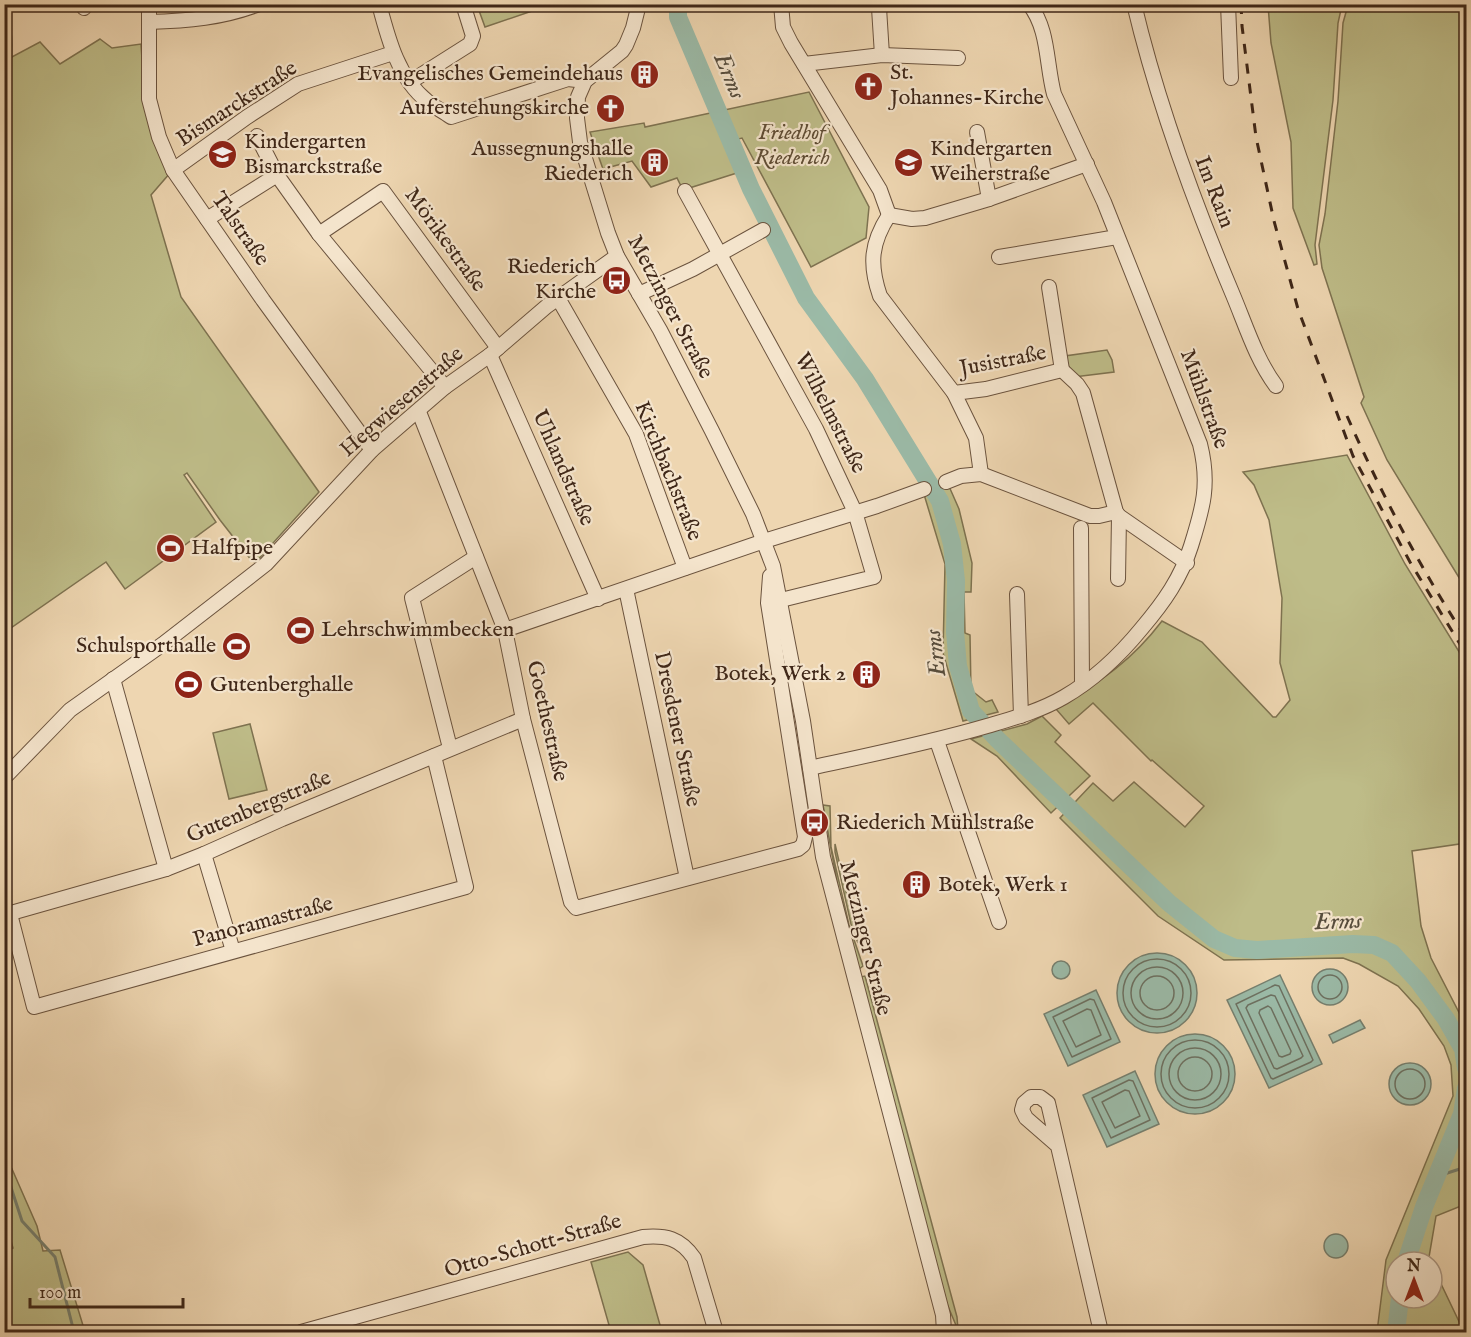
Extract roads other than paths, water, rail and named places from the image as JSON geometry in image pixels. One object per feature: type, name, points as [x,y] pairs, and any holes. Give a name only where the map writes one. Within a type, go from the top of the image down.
[{"type":"street","name":"Talstraße","points":[[149,4],[148,82],[151,107],[159,137],[173,170],[263,300],[372,450]]},
{"type":"street","points":[[149,22],[203,19],[230,14],[259,4]]},
{"type":"street","points":[[379,4],[393,53],[410,81],[425,100],[451,117],[568,80],[585,81],[622,51],[639,4]]},
{"type":"street","points":[[410,81],[470,44],[473,36],[464,4]]},
{"type":"street","points":[[781,4],[783,27],[880,190],[889,215],[912,219],[925,218],[989,199],[1087,164]]},
{"type":"street","points":[[882,55],[879,8],[886,4]]},
{"type":"street","name":"Mühlstraße","points":[[810,768],[937,741],[1046,707],[1082,686],[1125,649],[1175,586],[1186,563],[1206,490],[1206,465],[1172,371],[1087,164],[1054,94],[1049,76],[1046,42],[1035,11],[1029,4]]},
{"type":"street","name":"Im Rain","points":[[1134,4],[1156,92],[1193,199],[1259,359],[1276,386]]},
{"type":"street","points":[[1228,4],[1231,78]]},
{"type":"street","name":"Bismarckstraße","points":[[173,170],[298,84],[393,53]]},
{"type":"street","points":[[804,64],[882,55],[958,58]]},
{"type":"street","name":"Metzinger Straße","points":[[585,81],[578,97],[580,142],[608,233],[617,256],[712,431],[764,541],[773,566],[810,768],[823,857],[943,1315],[944,1332]]},
{"type":"street","points":[[976,132],[989,199]]},
{"type":"street","points":[[257,136],[277,175],[319,234],[445,387]]},
{"type":"street","points":[[207,219],[277,175]]},
{"type":"street","name":"Mörikestraße","points":[[319,234],[383,191],[494,352]]},
{"type":"street","name":"Wilhelmstraße","points":[[685,191],[816,429],[855,512],[874,577],[781,600]]},
{"type":"street","name":"Jusistraße","points":[[889,215],[875,241],[872,262],[874,279],[880,296],[954,393],[987,389],[1062,370],[1083,393],[1117,514],[1118,579]]},
{"type":"street","points":[[639,294],[721,255],[762,230]]},
{"type":"street","points":[[999,257],[1117,237]]},
{"type":"street","name":"Hegwiesenstraße","points":[[4,778],[70,710],[163,644],[266,564],[372,450],[445,387],[494,352],[558,298],[617,256]]},
{"type":"street","points":[[1049,287],[1062,370]]},
{"type":"street","name":"Kirchbachstraße","points":[[558,298],[636,434],[685,568]]},
{"type":"street","name":"Uhlandstraße","points":[[494,352],[598,599]]},
{"type":"street","points":[[954,393],[976,438],[981,474]]},
{"type":"street","name":"Goethestraße","points":[[418,412],[505,630],[523,719],[571,902],[576,908],[687,878]]},
{"type":"street","points":[[946,482],[961,476],[981,474],[1090,516],[1117,514],[1186,563]]},
{"type":"street","points":[[505,630],[764,541],[877,507],[924,489]]},
{"type":"street","points":[[1081,528],[1082,686]]},
{"type":"street","points":[[450,748],[412,598],[476,557]]},
{"type":"street","name":"Metzinger Straße","points":[[687,878],[798,849],[805,837],[768,603],[773,566]]},
{"type":"street","name":"Dresdener Straße","points":[[626,589],[687,878]]},
{"type":"street","points":[[1017,594],[1021,716]]},
{"type":"street","points":[[113,679],[165,869]]},
{"type":"street","name":"Gutenbergstraße","points":[[7,914],[165,869],[523,719]]},
{"type":"street","points":[[937,741],[999,922]]},
{"type":"street","name":"Panoramastraße","points":[[7,914],[34,1007],[466,887],[434,756]]},
{"type":"street","points":[[204,854],[232,951]]},
{"type":"street","points":[[1058,1145],[1026,1118],[1022,1110],[1024,1102],[1031,1097],[1040,1097],[1048,1103],[1058,1145],[1101,1332]]},
{"type":"street","name":"Otto-Schott-Straße","points":[[301,1332],[656,1236],[677,1240],[694,1258],[716,1332]]},
{"type":"street","name":"Metzinger Straße","points":[[943,1315],[953,1332]]},
{"type":"water","points":[[1157,953],[1172,956],[1185,965],[1194,978],[1197,993],[1194,1008],[1185,1021],[1172,1030],[1157,1033],[1142,1030],[1129,1021],[1120,1008],[1117,993],[1120,978],[1129,965],[1142,956]]},
{"type":"water","points":[[1057,961],[1065,961],[1070,966],[1068,977],[1057,979],[1052,974],[1052,966]]},
{"type":"water","points":[[1330,969],[1343,974],[1348,987],[1343,1000],[1330,1005],[1317,1000],[1312,987],[1317,974]]},
{"type":"water","points":[[1280,975],[1322,1064],[1269,1088],[1227,1000]]},
{"type":"water","points":[[1096,990],[1120,1042],[1068,1066],[1044,1014]]},
{"type":"water","points":[[1360,1020],[1365,1028],[1333,1043],[1329,1035]]},
{"type":"water","points":[[1195,1034],[1210,1037],[1223,1046],[1232,1059],[1235,1074],[1232,1089],[1223,1102],[1210,1111],[1195,1114],[1180,1111],[1167,1102],[1158,1089],[1155,1074],[1158,1059],[1167,1046],[1180,1037]]},
{"type":"water","points":[[1410,1063],[1425,1069],[1431,1084],[1425,1099],[1410,1105],[1395,1099],[1389,1084],[1395,1069]]},
{"type":"water","points":[[1135,1071],[1159,1124],[1107,1147],[1083,1095]]},
{"type":"water","points":[[1336,1234],[1345,1237],[1348,1246],[1345,1255],[1336,1258],[1327,1255],[1324,1246],[1327,1237]]},
{"type":"waterway","points":[[4,85],[11,56],[7,4]]},
{"type":"waterway","name":"Erms","points":[[678,4],[678,17],[751,189],[806,298],[865,379],[940,501],[952,544],[956,581],[955,632],[958,666],[971,711],[997,739],[1169,903],[1214,939],[1235,948],[1257,950],[1353,944],[1374,945],[1392,953],[1418,981],[1446,1019],[1463,1049],[1466,1068]]},
{"type":"waterway","name":"Erms","points":[[1410,1250],[1424,1207],[1462,1114],[1466,1088]]},
{"type":"waterway","points":[[4,1166],[22,1221],[55,1257],[74,1332]]},
{"type":"waterway","points":[[1438,1176],[1466,1167]]},
{"type":"waterway","name":"Erms","points":[[1396,1332],[1399,1310]]},
{"type":"railway","points":[[1241,4],[1256,137],[1274,221],[1298,309],[1353,456],[1410,562],[1466,654]]},
{"type":"railway","points":[[1347,416],[1402,530],[1466,638]]},
{"type":"place","name":"Evangelisches Gemeindehaus","points":[[644,74]]},
{"type":"place","name":"St. Johannes-Kirche","points":[[869,86]]},
{"type":"place","name":"Auferstehungskirche","points":[[610,108]]},
{"type":"place","name":"Kindergarten Bismarckstraße","points":[[223,155]]},
{"type":"place","name":"Aussegnungshalle Riederich","points":[[654,162]]},
{"type":"place","name":"Kindergarten Weiherstraße","points":[[909,162]]},
{"type":"place","name":"Riederich Kirche","points":[[617,280]]},
{"type":"place","name":"Halfpipe","points":[[170,548]]},
{"type":"place","name":"Lehrschwimmbecken","points":[[300,630]]},
{"type":"place","name":"Schulsporthalle","points":[[237,646]]},
{"type":"place","name":"Botek, Werk 2","points":[[867,674]]},
{"type":"place","name":"Gutenberghalle","points":[[189,685]]},
{"type":"place","name":"Riederich Mühlstraße","points":[[815,823]]},
{"type":"place","name":"Botek, Werk 1","points":[[917,885]]},
{"type":"park label","name":"Friedhof Riederich","points":[[792,146]]}]
